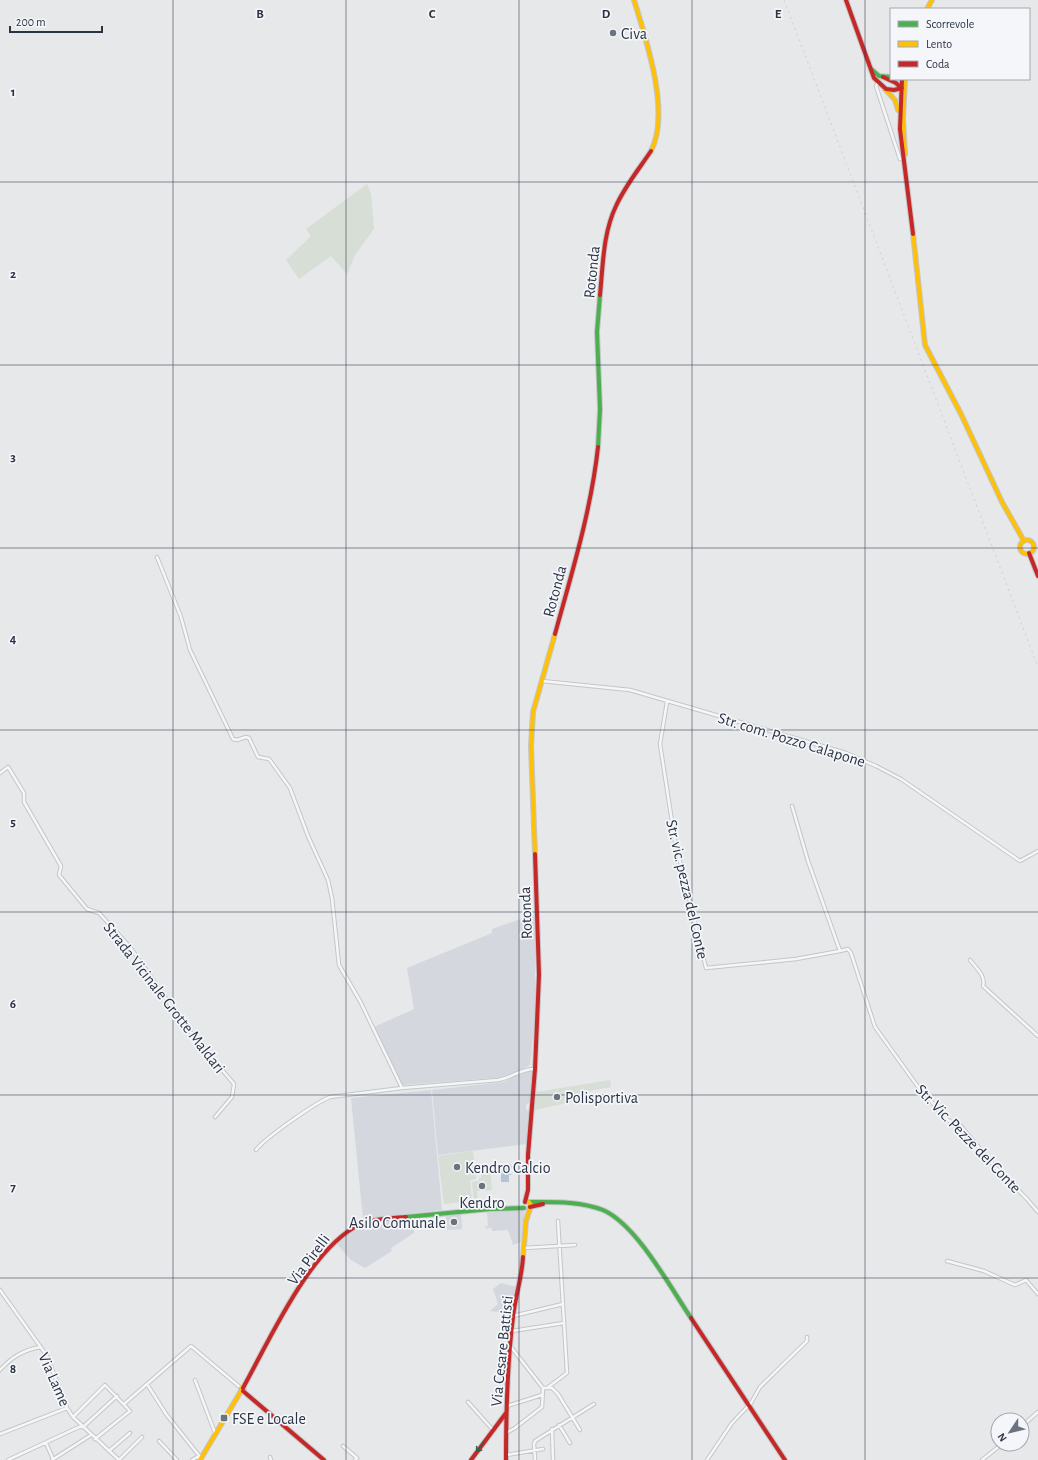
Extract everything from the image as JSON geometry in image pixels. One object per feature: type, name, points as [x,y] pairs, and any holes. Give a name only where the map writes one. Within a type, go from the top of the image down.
[{"type":"main road","name":"Rotonda","points":[[527,1202],[528,1155],[535,1069],[539,975],[532,746],[533,712],[581,538],[594,482],[600,409],[597,332],[604,253],[610,222],[623,194],[652,149],[657,129],[658,108],[651,53],[634,0]]},
{"type":"main road","points":[[846,0],[870,67],[879,83],[897,104],[899,137],[902,159],[906,170]]},
{"type":"main road","points":[[870,67],[876,74],[901,88],[906,170],[926,345],[961,414],[1002,502],[1024,541]]},
{"type":"main road","points":[[883,77],[890,77]]},
{"type":"main road","points":[[902,159],[900,129],[901,88],[904,80]]},
{"type":"main road","points":[[903,120],[904,80]]},
{"type":"main road","points":[[879,83],[895,90],[901,88]]},
{"type":"main road","points":[[1024,541],[1030,541],[1036,547],[1029,554]]},
{"type":"main road","points":[[1024,541],[1021,545],[1021,550],[1024,553],[1029,554]]},
{"type":"main road","points":[[1029,554],[1038,576]]},
{"type":"main road","points":[[527,1202],[570,1202],[598,1209],[613,1216],[635,1234],[785,1460]]},
{"type":"main road","points":[[527,1202],[527,1208]]},
{"type":"main road","points":[[527,1202],[527,1208]]},
{"type":"main road","name":"Via Pirelli","points":[[514,1207],[527,1202]]},
{"type":"main road","name":"Via Pirelli","points":[[201,1459],[300,1286],[323,1253],[347,1232],[368,1222],[514,1207],[527,1208],[547,1203]]},
{"type":"main road","name":"Via Cesare Battisti","points":[[506,1458],[506,1413],[510,1347],[513,1316],[522,1276],[527,1208]]},
{"type":"main road","points":[[242,1389],[324,1460]]},
{"type":"main road","points":[[471,1460],[506,1413]]},
{"type":"street","points":[[879,83],[876,86],[902,159]]},
{"type":"street","points":[[156,557],[181,617],[190,650],[233,739],[238,740],[246,737],[249,738],[258,757],[269,759],[290,788],[308,836],[328,880],[332,898],[339,965],[360,1001],[372,1030],[402,1088]]},
{"type":"street","name":"Str. com. Pozzo Calapone","points":[[542,681],[616,688],[846,753],[901,779],[932,798],[1020,861],[1038,851]]},
{"type":"street","name":"Str. vic. pezza del Conte","points":[[667,702],[660,744],[675,841],[706,968],[796,959],[840,951]]},
{"type":"street","name":"Strada Vicinale Grotte Maldari","points":[[0,773],[8,767],[24,793],[24,802],[62,866],[59,875],[87,909],[99,913],[130,947],[186,1027],[234,1084],[232,1097],[215,1117]]},
{"type":"street","points":[[792,806],[808,861],[840,951]]},
{"type":"street","name":"Str. Vic. Pezze del Conte","points":[[840,951],[848,949],[851,953],[875,1027],[921,1091],[925,1093],[952,1124],[960,1125],[996,1168],[1038,1212]]},
{"type":"street","points":[[970,960],[984,977],[984,986],[1038,1036]]},
{"type":"street","points":[[256,1150],[269,1138],[320,1101],[330,1097],[451,1083],[498,1080],[509,1077],[524,1069],[535,1069]]},
{"type":"street","points":[[547,1388],[567,1373],[558,1221]]},
{"type":"street","points":[[524,1248],[575,1245]]},
{"type":"street","points":[[947,1261],[984,1271],[1015,1285],[1026,1280],[1038,1294]]},
{"type":"street","name":"Via Lame","points":[[0,1290],[47,1356],[73,1417],[119,1460]]},
{"type":"street","points":[[513,1316],[563,1304]]},
{"type":"street","points":[[512,1332],[564,1323]]},
{"type":"street","points":[[707,1460],[732,1423],[748,1405],[760,1387],[807,1341],[807,1337]]},
{"type":"street","points":[[0,1370],[21,1352],[41,1346]]},
{"type":"street","points":[[124,1404],[191,1346],[242,1389]]},
{"type":"street","points":[[506,1433],[515,1428],[542,1407],[543,1388],[510,1347]]},
{"type":"street","points":[[195,1380],[215,1434]]},
{"type":"street","points":[[73,1417],[105,1384],[130,1411],[95,1439]]},
{"type":"street","points":[[147,1384],[166,1414],[201,1459]]},
{"type":"street","points":[[543,1388],[552,1388],[558,1394],[580,1430]]},
{"type":"street","points":[[507,1406],[542,1395]]},
{"type":"street","points":[[8,1460],[79,1427],[83,1427],[117,1396]]},
{"type":"street","points":[[468,1402],[493,1430]]},
{"type":"street","points":[[535,1460],[534,1450],[536,1441],[552,1429],[594,1404]]},
{"type":"street","points":[[0,1434],[68,1408]]},
{"type":"street","points":[[1030,1419],[1038,1412]]},
{"type":"street","points":[[559,1425],[570,1442]]},
{"type":"street","points":[[552,1429],[553,1460]]},
{"type":"street","points":[[109,1451],[130,1433]]},
{"type":"street","points":[[46,1442],[53,1460],[91,1435]]},
{"type":"street","points":[[119,1460],[142,1437]]},
{"type":"street","points":[[159,1441],[177,1460]]},
{"type":"street","points":[[343,1446],[357,1458],[355,1460]]},
{"type":"street","points":[[506,1458],[543,1449]]},
{"type":"street","points":[[982,1460],[992,1452]]},
{"type":"street","points":[[192,1460],[196,1458],[201,1459]]},
{"type":"shaded area","points":[[367,184],[371,194],[374,229],[355,255],[347,274],[331,256],[299,279],[286,260],[311,236],[306,229]]},
{"type":"shaded area","points":[[535,914],[535,1019],[530,1065],[507,1077],[402,1085],[374,1027],[414,1009],[407,968],[492,933],[492,929]]},
{"type":"shaded area","points":[[524,1071],[533,1071],[530,1102],[526,1105],[526,1109],[529,1112],[527,1144],[438,1155],[432,1090],[504,1082]]},
{"type":"shaded area","name":"Polisportiva","points":[[610,1080],[611,1087],[578,1093],[579,1100],[535,1110],[536,1092]]},
{"type":"shaded area","points":[[431,1090],[442,1210],[363,1219],[351,1098]]},
{"type":"shaded area","name":"Kendro Calcio","points":[[473,1151],[476,1179],[470,1180],[472,1201],[444,1204],[438,1156]]},
{"type":"shaded area","name":"Kendro","points":[[490,1171],[492,1190],[477,1191],[478,1200],[474,1200],[472,1182],[479,1181],[479,1178],[481,1178],[481,1172]]},
{"type":"shaded area","points":[[487,1211],[525,1211],[521,1242],[513,1245],[508,1230],[492,1231],[491,1227],[487,1229],[485,1226],[488,1226]]},
{"type":"shaded area","name":"Asilo Comunale","points":[[461,1214],[462,1229],[447,1230],[446,1216]]},
{"type":"shaded area","points":[[413,1219],[414,1233],[391,1248],[392,1251],[365,1268],[351,1260],[336,1243],[351,1232],[368,1225]]},
{"type":"shaded area","points":[[501,1283],[517,1287],[511,1314],[490,1311],[498,1304],[493,1289]]},
{"type":"water","name":"Kendro","points":[[502,1164],[510,1164],[512,1167],[509,1173],[512,1175],[509,1175],[509,1182],[501,1182],[501,1174],[499,1169]]},
{"type":"railway","points":[[784,0],[1038,667]]},
{"type":"traffic: fast","points":[[871,69],[879,76],[890,77]]},
{"type":"traffic: fast","points":[[598,447],[600,409],[597,332],[600,295]]},
{"type":"traffic: fast","points":[[530,1202],[585,1205],[603,1210],[616,1218],[628,1229],[652,1258],[691,1318]]},
{"type":"traffic: fast","points":[[406,1217],[490,1209],[524,1208]]},
{"type":"traffic: slow","points":[[634,0],[650,55],[658,97],[657,135],[651,151]]},
{"type":"traffic: slow","points":[[928,8],[932,0]]},
{"type":"traffic: slow","points":[[905,80],[903,119],[905,154]]},
{"type":"traffic: slow","points":[[885,89],[895,100],[898,110]]},
{"type":"traffic: slow","points":[[913,234],[925,345],[961,414],[1002,502],[1024,541]]},
{"type":"traffic: slow","points":[[1027,540],[1032,542],[1034,547],[1032,552],[1027,554],[1022,552],[1020,547],[1022,542],[1027,540]]},
{"type":"traffic: slow","points":[[535,854],[531,746],[533,712],[555,634]]},
{"type":"traffic: slow","points":[[523,1257],[526,1221],[531,1205],[529,1202]]},
{"type":"traffic: slow","points":[[200,1460],[241,1391],[244,1390],[243,1388],[241,1388],[241,1391]]},
{"type":"traffic: jam","points":[[846,0],[874,78],[886,89],[894,90],[902,88]]},
{"type":"traffic: jam","points":[[883,77],[896,83],[901,88]]},
{"type":"traffic: jam","points":[[902,80],[900,129],[913,234]]},
{"type":"traffic: jam","points":[[600,295],[604,249],[608,227],[616,206],[632,178],[651,151]]},
{"type":"traffic: jam","points":[[555,634],[586,518],[598,447]]},
{"type":"traffic: jam","points":[[1029,553],[1038,576]]},
{"type":"traffic: jam","points":[[525,1202],[528,1190],[528,1155],[535,1069],[539,975],[535,854]]},
{"type":"traffic: jam","points":[[530,1207],[543,1204]]},
{"type":"traffic: jam","points":[[243,1388],[293,1297],[325,1252],[343,1235],[361,1224],[378,1219],[406,1217]]},
{"type":"traffic: jam","points":[[506,1460],[509,1353],[514,1310],[523,1257]]},
{"type":"traffic: jam","points":[[691,1318],[785,1460]]},
{"type":"traffic: jam","points":[[243,1391],[324,1460]]},
{"type":"traffic: jam","points":[[471,1460],[506,1413]]},
{"type":"place","name":"Civa","points":[[613,33]]},
{"type":"place","name":"Polisportiva","points":[[557,1097]]},
{"type":"place","name":"Kendro Calcio","points":[[457,1167]]},
{"type":"place","name":"Kendro","points":[[482,1186]]},
{"type":"place","name":"Asilo Comunale","points":[[454,1222]]},
{"type":"place","name":"FSE e Locale","points":[[224,1418]]}]
